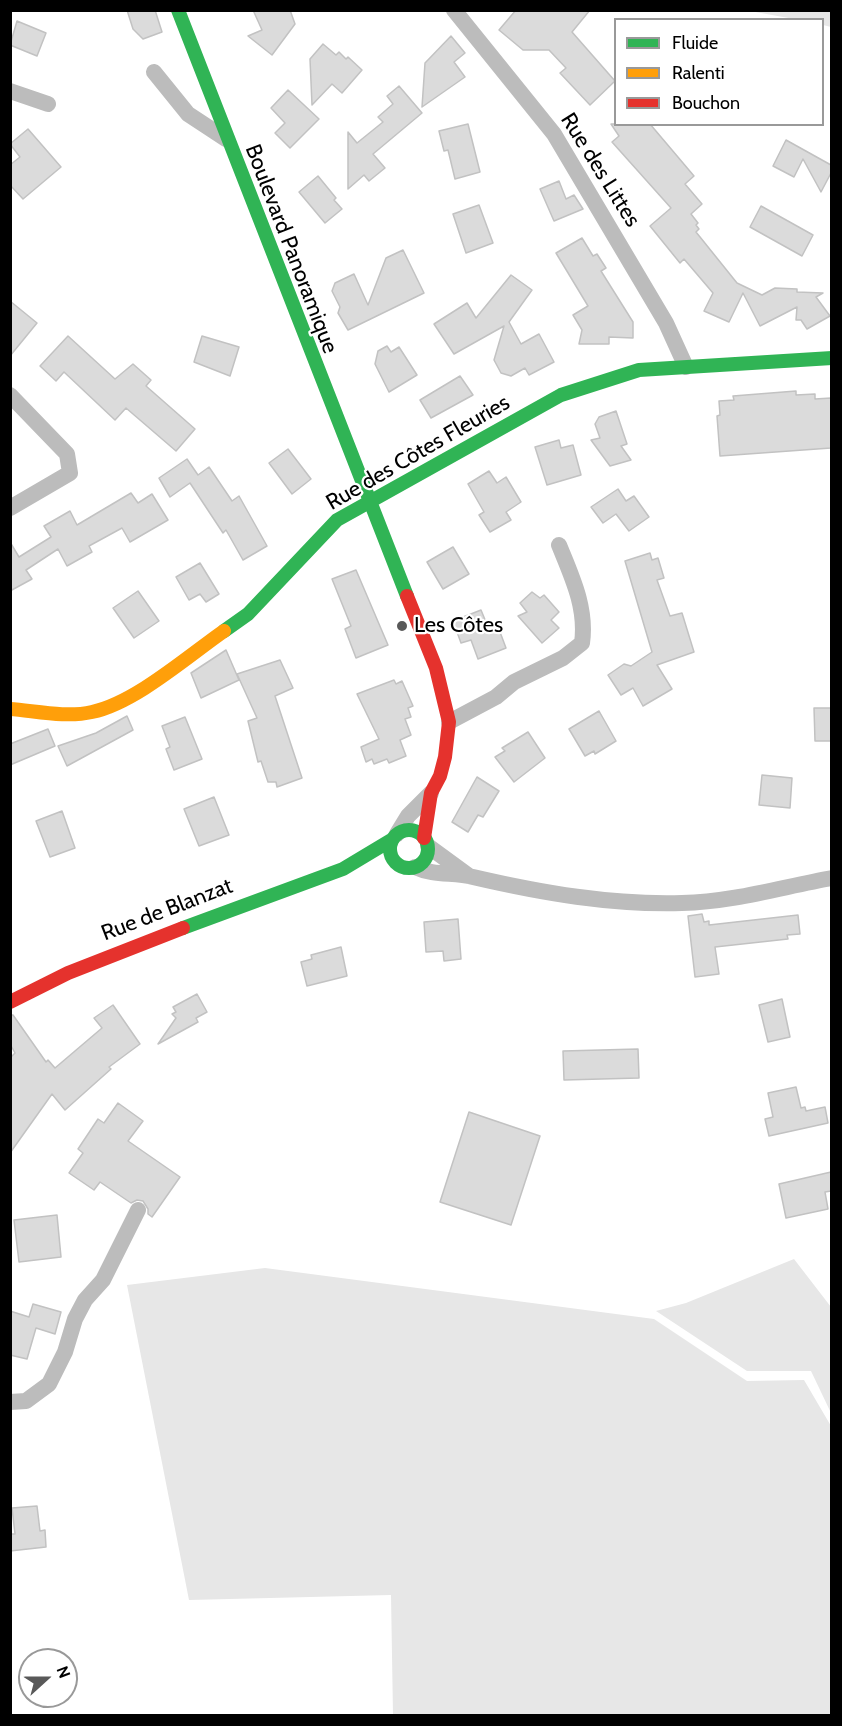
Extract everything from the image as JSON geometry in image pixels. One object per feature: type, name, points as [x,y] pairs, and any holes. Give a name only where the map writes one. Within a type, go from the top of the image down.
[{"type":"street","name":"Boulevard Panoramique","points":[[178,10],[226,139],[436,668],[446,699],[449,723],[445,757],[440,776],[431,793],[426,842]]},
{"type":"street","name":"Rue des Littes","points":[[454,10],[554,134],[666,323],[686,367]]},
{"type":"street","points":[[154,72],[188,114],[226,139]]},
{"type":"street","points":[[10,91],[48,104]]},
{"type":"street","name":"Rue des Côtes Fleuries","points":[[10,709],[68,714],[92,712],[115,704],[135,693],[248,614],[337,520],[561,395],[639,370],[831,358]]},
{"type":"street","points":[[10,395],[67,454],[70,473],[10,508]]},
{"type":"street","points":[[449,723],[496,697],[514,682],[563,658],[582,643],[585,624],[576,587],[559,545]]},
{"type":"street","points":[[395,836],[414,831],[426,842],[425,859],[408,866],[391,854],[395,836],[408,816],[431,793]]},
{"type":"street","name":"Rue de Blanzat","points":[[10,1002],[68,973],[282,890],[343,869],[395,836]]},
{"type":"street","name":"Rue de Blanzat","points":[[426,842],[470,876]]},
{"type":"street","name":"Rue de Blanzat","points":[[343,869],[408,866],[429,874],[470,876],[594,900],[683,903],[757,895],[831,878]]},
{"type":"street","points":[[10,1402],[26,1401],[49,1383],[65,1352],[75,1319],[85,1300],[102,1281],[138,1210]]},
{"type":"shaded area","points":[[750,11],[831,11],[831,27],[824,25],[824,18],[788,18]]},
{"type":"shaded area","points":[[794,1259],[831,1307],[831,1413],[811,1371],[747,1371],[656,1311],[686,1303]]},
{"type":"shaded area","points":[[265,1268],[654,1319],[747,1381],[804,1380],[831,1426],[831,1715],[393,1715],[391,1595],[189,1600],[127,1285]]},
{"type":"building","points":[[127,10],[155,10],[162,32],[143,39],[133,29]]},
{"type":"building","points":[[253,10],[290,10],[295,24],[272,55],[248,36],[262,30]]},
{"type":"building","points":[[516,10],[590,10],[572,32],[614,82],[590,105],[560,73],[566,68],[549,50],[523,50],[499,30]]},
{"type":"building","points":[[17,21],[46,33],[37,56],[10,45]]},
{"type":"building","points":[[451,36],[465,53],[454,62],[465,77],[422,107],[425,63]]},
{"type":"building","points":[[323,44],[336,55],[339,52],[346,59],[348,57],[362,70],[342,93],[332,84],[312,105],[310,59]]},
{"type":"building","points":[[399,86],[422,113],[373,154],[385,168],[369,181],[364,175],[348,189],[348,132],[357,143],[383,122],[378,117],[393,104],[387,96]]},
{"type":"building","points":[[288,90],[319,119],[290,148],[275,133],[285,123],[271,108]]},
{"type":"building","points":[[468,124],[480,172],[455,179],[448,150],[444,151],[439,131]]},
{"type":"building","points":[[611,124],[614,126],[652,126],[694,176],[685,184],[702,204],[691,214],[698,223],[696,225],[699,229],[696,232],[737,283],[762,295],[775,288],[823,293],[816,297],[830,316],[807,329],[801,320],[796,320],[797,307],[760,326],[743,293],[729,322],[704,311],[713,293],[684,259],[680,263],[650,226],[671,208],[612,142],[619,136]]},
{"type":"building","points":[[28,129],[61,167],[23,199],[10,185],[10,165],[20,157],[10,144]]},
{"type":"building","points":[[786,140],[831,165],[831,173],[821,192],[803,159],[794,177],[773,166]]},
{"type":"building","points":[[318,176],[342,209],[325,223],[299,192]]},
{"type":"building","points":[[559,181],[566,199],[574,195],[583,209],[554,221],[540,189]]},
{"type":"building","points":[[479,205],[493,243],[466,253],[453,214]]},
{"type":"building","points":[[761,206],[813,235],[802,256],[750,227]]},
{"type":"building","points":[[582,238],[593,256],[597,254],[606,268],[601,271],[633,322],[633,338],[609,337],[609,344],[579,344],[582,330],[573,315],[588,306],[556,253]]},
{"type":"building","points":[[403,250],[424,293],[348,330],[338,313],[340,307],[332,291],[335,283],[354,274],[368,305],[386,258]]},
{"type":"building","points":[[511,275],[532,290],[509,322],[521,344],[539,334],[554,362],[529,375],[525,368],[511,376],[501,373],[494,360],[504,326],[454,354],[434,324],[467,303],[476,318]]},
{"type":"building","points":[[10,301],[37,323],[10,356]]},
{"type":"building","points":[[68,336],[115,379],[133,364],[151,380],[146,386],[195,429],[176,451],[126,408],[115,420],[64,372],[56,381],[40,366]]},
{"type":"building","points":[[202,336],[239,347],[230,376],[194,362]]},
{"type":"building","points":[[387,346],[391,352],[399,347],[417,375],[389,392],[375,364],[378,351]]},
{"type":"building","points":[[460,376],[473,395],[431,418],[420,400]]},
{"type":"building","points":[[796,391],[796,395],[815,394],[815,399],[831,398],[831,448],[720,456],[717,416],[720,415],[719,401],[734,400],[733,396]]},
{"type":"building","points":[[616,411],[627,444],[621,446],[631,460],[610,466],[591,440],[600,438],[595,424],[599,417]]},
{"type":"building","points":[[559,440],[561,448],[573,445],[581,475],[547,485],[535,447]]},
{"type":"building","points":[[288,449],[311,479],[292,494],[269,463]]},
{"type":"building","points":[[187,459],[198,475],[209,467],[232,501],[239,496],[267,546],[243,560],[226,530],[223,533],[190,483],[170,497],[159,478]]},
{"type":"building","points":[[489,471],[497,483],[506,477],[521,502],[506,512],[511,520],[490,532],[479,515],[484,512],[468,484]]},
{"type":"building","points":[[618,489],[626,501],[634,496],[649,517],[629,531],[616,514],[603,523],[591,507]]},
{"type":"building","points":[[131,493],[138,503],[152,494],[168,520],[130,542],[122,528],[89,546],[92,552],[67,566],[58,549],[26,570],[32,579],[10,591],[10,542],[19,557],[51,537],[44,526],[70,511],[77,525]]},
{"type":"building","points":[[453,547],[469,574],[443,589],[427,562]]},
{"type":"building","points":[[650,553],[652,560],[658,558],[664,578],[657,580],[670,616],[682,613],[694,652],[657,665],[672,689],[643,706],[633,688],[621,695],[608,675],[624,664],[631,666],[652,652],[625,561]]},
{"type":"building","points":[[200,563],[219,594],[206,602],[200,594],[189,600],[176,577]]},
{"type":"building","points":[[356,570],[388,645],[356,658],[345,629],[351,626],[332,579]]},
{"type":"building","points":[[138,591],[159,621],[134,638],[113,608]]},
{"type":"building","points":[[532,592],[540,598],[544,595],[559,612],[551,620],[559,628],[542,643],[518,616],[527,612],[520,603]]},
{"type":"building","points":[[481,610],[488,627],[497,624],[506,648],[478,659],[471,640],[461,643],[453,621]]},
{"type":"building","points":[[226,650],[239,680],[201,698],[191,673]]},
{"type":"building","points":[[280,660],[293,688],[275,696],[302,778],[277,787],[276,782],[268,782],[261,761],[258,762],[248,721],[257,718],[237,674]]},
{"type":"building","points":[[394,680],[396,684],[402,681],[413,706],[408,708],[411,717],[405,719],[411,735],[400,740],[406,756],[389,763],[387,759],[374,764],[372,759],[366,762],[361,747],[379,739],[357,694]]},
{"type":"building","points":[[814,708],[831,708],[831,741],[815,741]]},
{"type":"building","points":[[599,711],[616,741],[595,754],[594,751],[585,756],[569,729]]},
{"type":"building","points":[[127,716],[133,730],[67,766],[58,746],[96,733]]},
{"type":"building","points":[[185,717],[202,759],[174,770],[166,749],[170,747],[162,726]]},
{"type":"building","points":[[48,729],[55,746],[10,765],[10,744]]},
{"type":"building","points":[[528,732],[545,758],[514,782],[495,757],[505,751],[502,748]]},
{"type":"building","points":[[762,775],[792,778],[790,808],[759,805]]},
{"type":"building","points":[[477,777],[499,791],[483,817],[478,815],[468,832],[452,822]]},
{"type":"building","points":[[214,797],[229,835],[199,846],[184,809]]},
{"type":"building","points":[[62,811],[75,848],[50,857],[36,821]]},
{"type":"building","points":[[702,914],[704,922],[709,921],[709,925],[798,915],[800,934],[787,935],[788,939],[715,947],[719,974],[695,977],[688,916]]},
{"type":"building","points":[[458,919],[461,959],[444,961],[443,951],[426,952],[424,922]]},
{"type":"building","points":[[341,947],[347,976],[307,986],[301,962],[312,959],[311,955]]},
{"type":"building","points":[[197,994],[207,1012],[196,1018],[198,1022],[158,1044],[176,1018],[172,1014],[176,1012],[173,1007]]},
{"type":"building","points":[[782,999],[790,1037],[768,1042],[759,1005]]},
{"type":"building","points":[[113,1005],[140,1044],[109,1067],[111,1069],[65,1110],[52,1094],[10,1153],[10,1058],[15,1053],[10,1044],[10,1015],[13,1015],[46,1062],[48,1060],[55,1068],[102,1028],[94,1018]]},
{"type":"building","points":[[638,1049],[639,1078],[564,1080],[563,1051]]},
{"type":"building","points":[[796,1087],[801,1108],[805,1107],[806,1111],[825,1107],[828,1123],[769,1136],[765,1119],[773,1117],[768,1093]]},
{"type":"building","points":[[118,1103],[143,1121],[128,1141],[180,1177],[152,1217],[148,1214],[143,1201],[137,1200],[131,1203],[100,1182],[94,1190],[69,1173],[83,1153],[78,1149],[98,1119],[104,1123]]},
{"type":"building","points":[[469,1112],[540,1136],[511,1225],[440,1202]]},
{"type":"building","points":[[831,1172],[831,1191],[825,1192],[828,1209],[786,1218],[779,1184]]},
{"type":"building","points":[[57,1215],[61,1257],[19,1262],[14,1220]]},
{"type":"building","points":[[33,1304],[61,1312],[55,1334],[36,1328],[27,1359],[10,1355],[10,1311],[29,1317]]},
{"type":"building","points":[[37,1506],[40,1531],[45,1530],[46,1547],[10,1551],[10,1534],[15,1534],[12,1508]]},
{"type":"traffic: fast","points":[[178,10],[407,596]]},
{"type":"traffic: fast","points":[[224,631],[248,614],[337,520],[561,395],[639,370],[832,358]]},
{"type":"traffic: fast","points":[[409,830],[422,836],[428,849],[422,862],[409,868],[396,862],[390,849],[396,836],[409,830]]},
{"type":"traffic: fast","points":[[183,928],[343,869],[393,839]]},
{"type":"traffic: slow","points":[[10,709],[51,714],[82,714],[109,707],[143,689],[224,631]]},
{"type":"traffic: jam","points":[[407,596],[436,668],[449,722],[445,757],[440,776],[431,793],[424,838]]},
{"type":"traffic: jam","points":[[10,1002],[68,973],[183,928]]},
{"type":"place","name":"Les Côtes","points":[[402,626]]}]
